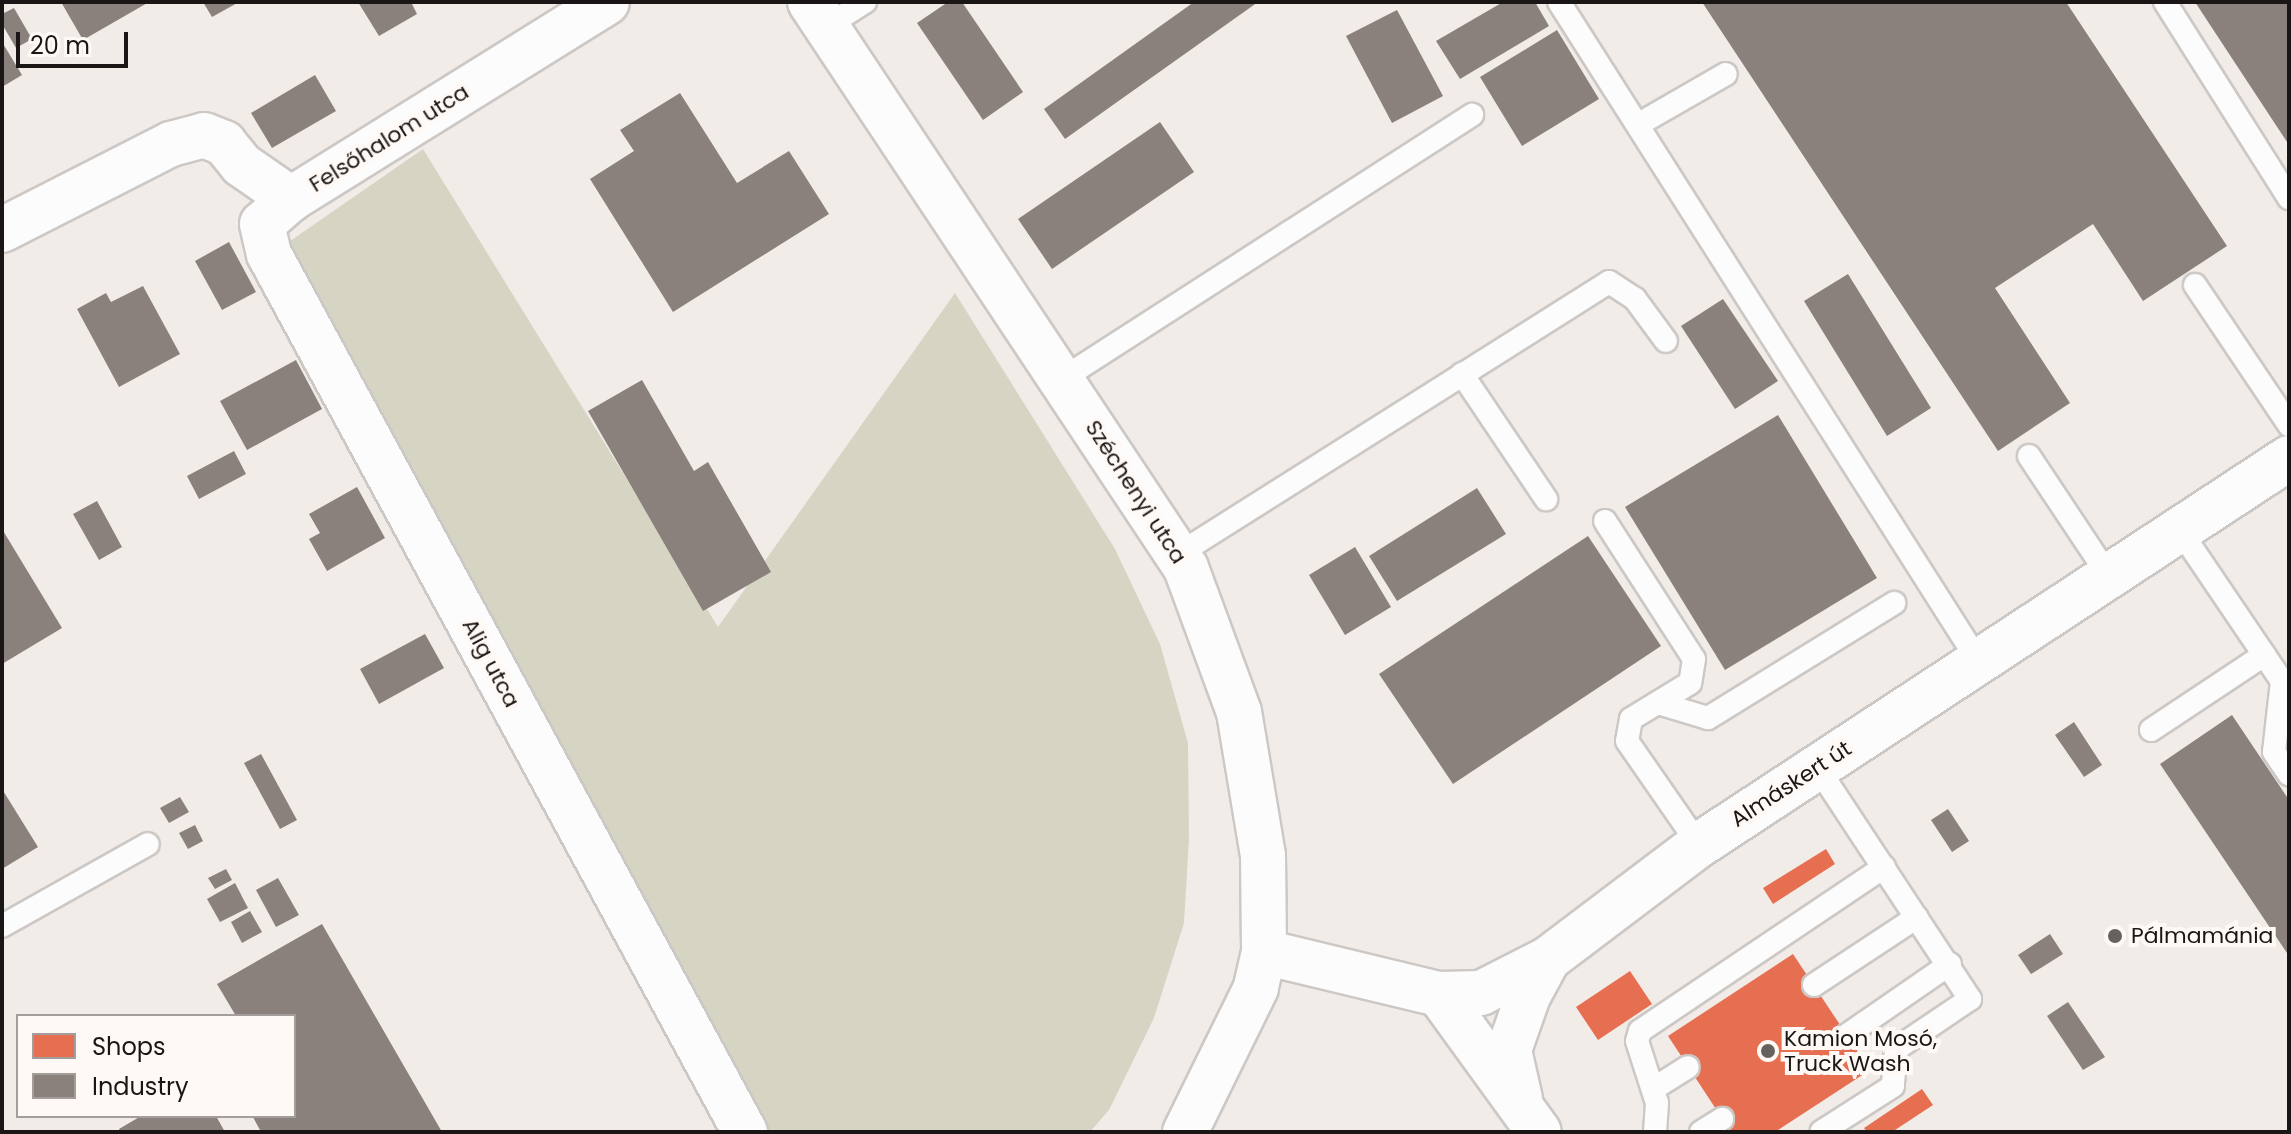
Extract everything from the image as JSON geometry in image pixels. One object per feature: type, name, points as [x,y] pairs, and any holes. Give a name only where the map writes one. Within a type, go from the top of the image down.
[{"type":"street","name":"Felsőhalom utca","points":[[2,230],[171,144],[204,135],[224,143],[242,165],[291,199],[607,2]]},
{"type":"street","name":"Széchenyi utca","points":[[819,14],[1186,568],[1239,712],[1263,855],[1264,952],[1256,988],[1185,1132]]},
{"type":"street","name":"Alig utca","points":[[291,199],[262,224],[269,254],[745,1132]]},
{"type":"street","name":"Almáskert út","points":[[1264,952],[1439,994],[1481,993],[1548,959],[1699,845],[2181,532],[2289,458]]},
{"type":"street","points":[[1530,1119],[1509,1050],[1528,996],[1548,959]]},
{"type":"street","points":[[1439,994],[1530,1119]]},
{"type":"lane","points":[[819,14],[865,2]]},
{"type":"lane","points":[[1559,2],[1979,662]]},
{"type":"lane","points":[[2165,2],[2289,198]]},
{"type":"lane","points":[[1639,124],[1726,74]]},
{"type":"lane","points":[[1062,379],[1472,115]]},
{"type":"lane","points":[[1177,555],[1609,282],[1635,299],[1666,341]]},
{"type":"lane","points":[[2195,285],[2289,425]]},
{"type":"lane","points":[[1462,374],[1546,499]]},
{"type":"lane","points":[[2029,456],[2110,578]]},
{"type":"lane","points":[[1605,521],[1694,659],[1690,683],[1631,719],[1627,741],[1699,845]]},
{"type":"lane","points":[[2181,532],[2282,681],[2274,752],[2289,774]]},
{"type":"lane","points":[[1658,703],[1708,718],[1894,603]]},
{"type":"lane","points":[[2151,730],[2264,655]]},
{"type":"lane","points":[[1817,767],[1950,964],[1970,999],[1896,1049],[1893,1086],[1821,1132]]},
{"type":"lane","points":[[2,926],[148,844]]},
{"type":"lane","points":[[1655,1132],[1657,1103],[1637,1041],[1640,1031],[1884,867]]},
{"type":"lane","points":[[1814,985],[1917,917]]},
{"type":"lane","points":[[1847,1035],[1950,964]]},
{"type":"lane","points":[[1653,1089],[1688,1067]]},
{"type":"lane","points":[[1701,1132],[1722,1119]]},
{"type":"shaded area","points":[[423,149],[718,627],[955,293],[1115,549],[1160,644],[1188,743],[1189,838],[1184,923],[1154,1018],[1109,1110],[1090,1132],[748,1132],[270,255]]},
{"type":"building: Shops","points":[[1826,849],[1835,864],[1773,904],[1763,888]]},
{"type":"building: Shops","name":"Kamion Mosó, Truck Wash","points":[[1793,954],[1870,1070],[1775,1132],[1731,1132],[1668,1036]]},
{"type":"building: Shops","points":[[1630,971],[1652,1004],[1598,1040],[1576,1007]]},
{"type":"building: Shops","points":[[1922,1089],[1933,1105],[1892,1132],[1867,1132],[1864,1128]]},
{"type":"building: Industry","points":[[61,2],[149,2],[83,40]]},
{"type":"building: Industry","points":[[203,2],[239,2],[212,17]]},
{"type":"building: Industry","points":[[358,2],[411,2],[417,14],[379,36]]},
{"type":"building: Industry","points":[[948,2],[962,2],[1023,92],[983,120],[917,23]]},
{"type":"building: Industry","points":[[1194,2],[1258,2],[1065,139],[1044,109]]},
{"type":"building: Industry","points":[[1503,2],[1535,2],[1549,26],[1460,79],[1436,41]]},
{"type":"building: Industry","points":[[1702,2],[2066,2],[2227,246],[2143,301],[2093,224],[1995,288],[2070,403],[1998,451]]},
{"type":"building: Industry","points":[[2195,2],[2289,2],[2289,145]]},
{"type":"building: Industry","points":[[14,8],[32,39],[16,48],[2,24],[2,14]]},
{"type":"building: Industry","points":[[1397,10],[1443,96],[1392,123],[1346,36]]},
{"type":"building: Industry","points":[[1557,30],[1599,99],[1522,146],[1480,77]]},
{"type":"building: Industry","points":[[2,42],[22,75],[2,87]]},
{"type":"building: Industry","points":[[315,75],[336,111],[272,148],[251,113]]},
{"type":"building: Industry","points":[[680,93],[737,183],[789,151],[829,214],[673,312],[590,179],[634,151],[620,130]]},
{"type":"building: Industry","points":[[1160,122],[1194,172],[1052,269],[1018,219]]},
{"type":"building: Industry","points":[[229,242],[256,292],[222,310],[195,261]]},
{"type":"building: Industry","points":[[1848,274],[1931,408],[1887,436],[1804,301]]},
{"type":"building: Industry","points":[[143,286],[180,354],[119,387],[77,309],[106,293],[111,302]]},
{"type":"building: Industry","points":[[1723,299],[1778,381],[1735,409],[1681,326]]},
{"type":"building: Industry","points":[[296,360],[322,409],[247,450],[220,401]]},
{"type":"building: Industry","points":[[642,380],[694,471],[708,462],[771,572],[703,611],[588,411]]},
{"type":"building: Industry","points":[[1778,415],[1877,578],[1725,670],[1625,507]]},
{"type":"building: Industry","points":[[234,451],[246,474],[199,499],[187,476]]},
{"type":"building: Industry","points":[[357,487],[385,538],[327,571],[309,539],[320,533],[309,514]]},
{"type":"building: Industry","points":[[1477,488],[1506,534],[1397,601],[1369,556]]},
{"type":"building: Industry","points":[[97,501],[122,547],[99,560],[73,514]]},
{"type":"building: Industry","points":[[2,529],[62,628],[2,664]]},
{"type":"building: Industry","points":[[1588,536],[1661,646],[1453,784],[1379,674]]},
{"type":"building: Industry","points":[[1355,547],[1391,607],[1345,635],[1309,575]]},
{"type":"building: Industry","points":[[425,634],[444,668],[379,704],[360,669]]},
{"type":"building: Industry","points":[[2232,715],[2289,800],[2289,956],[2160,764]]},
{"type":"building: Industry","points":[[2074,722],[2102,765],[2084,777],[2055,735]]},
{"type":"building: Industry","points":[[261,754],[297,820],[280,829],[244,763]]},
{"type":"building: Industry","points":[[2,789],[38,847],[2,869]]},
{"type":"building: Industry","points":[[180,797],[189,812],[169,823],[160,808]]},
{"type":"building: Industry","points":[[1948,809],[1969,841],[1952,852],[1931,820]]},
{"type":"building: Industry","points":[[195,825],[203,841],[188,849],[179,833]]},
{"type":"building: Industry","points":[[226,869],[232,880],[215,889],[208,878]]},
{"type":"building: Industry","points":[[278,878],[299,915],[276,927],[256,890]]},
{"type":"building: Industry","points":[[235,883],[248,908],[220,922],[207,899]]},
{"type":"building: Industry","points":[[250,911],[262,932],[242,943],[231,922]]},
{"type":"building: Industry","points":[[322,924],[442,1132],[261,1132],[254,1118],[296,1118],[296,1014],[235,1014],[217,984]]},
{"type":"building: Industry","points":[[2050,934],[2063,954],[2031,974],[2018,955]]},
{"type":"building: Industry","points":[[2068,1002],[2105,1057],[2083,1070],[2047,1016]]},
{"type":"building: Industry","points":[[138,1118],[217,1118],[225,1132],[120,1132],[119,1129]]},
{"type":"place","name":"Pálmamánia","points":[[2115,936]]},
{"type":"place","name":"Kamion Mosó, Truck Wash","points":[[1768,1051]]}]
